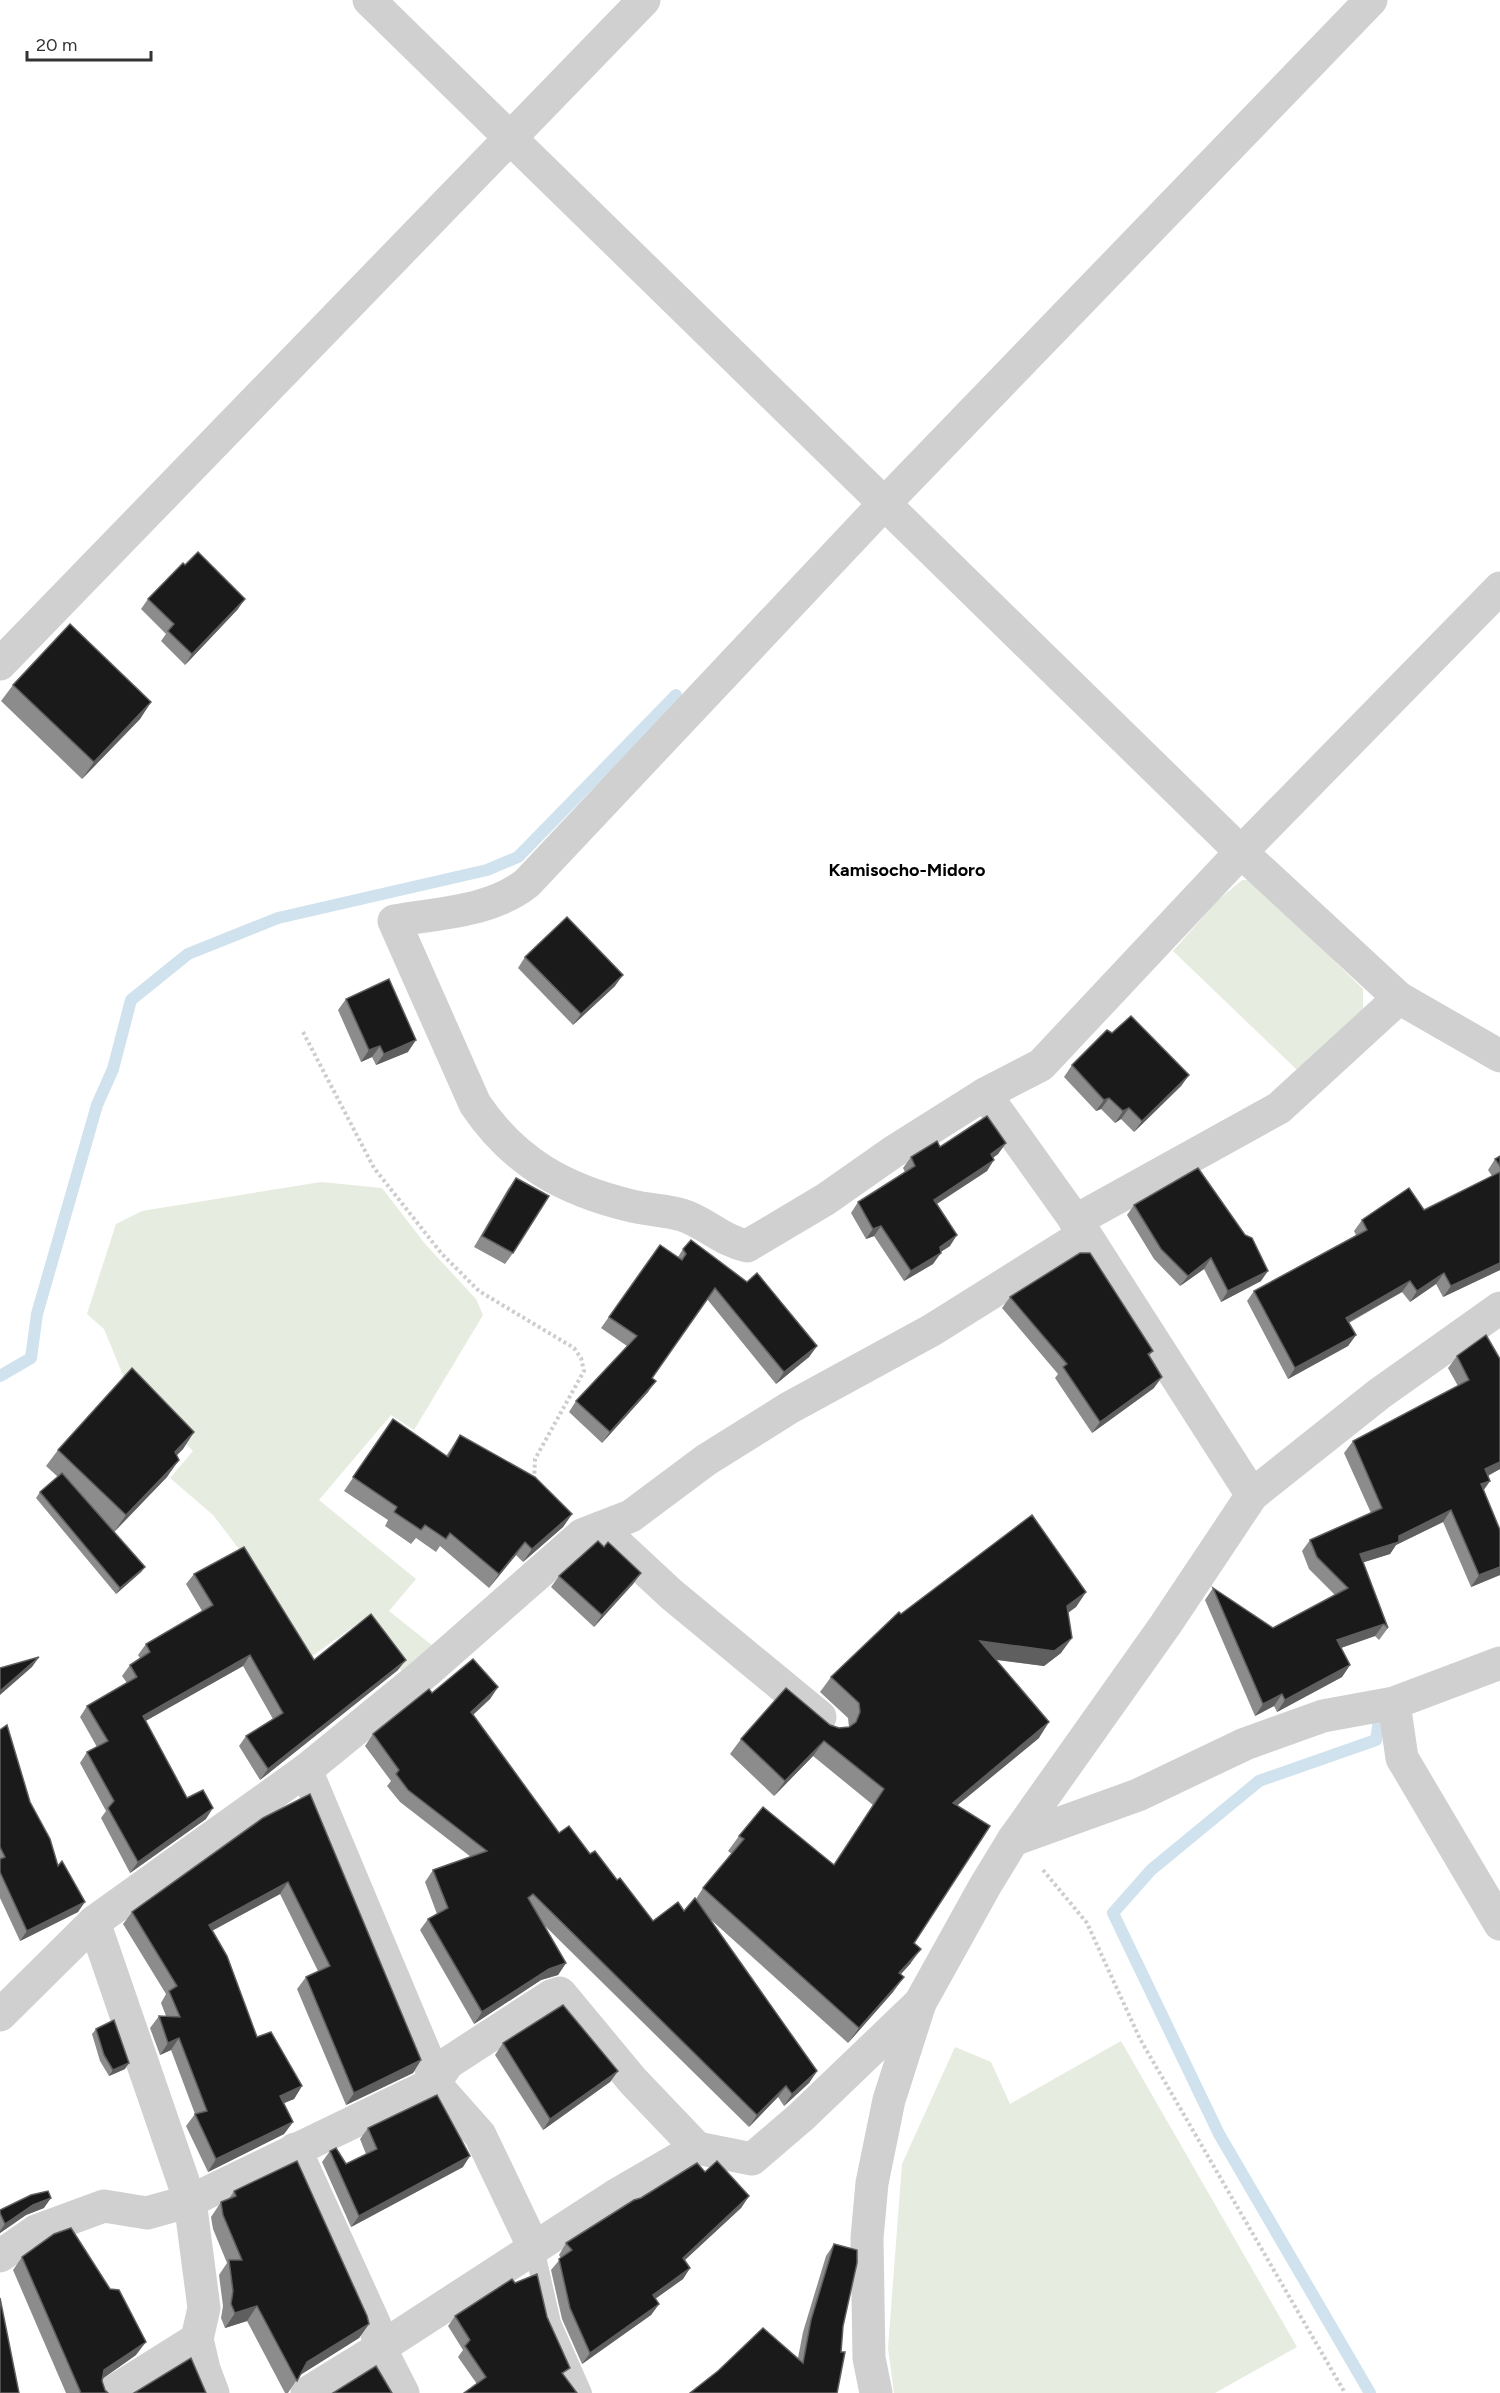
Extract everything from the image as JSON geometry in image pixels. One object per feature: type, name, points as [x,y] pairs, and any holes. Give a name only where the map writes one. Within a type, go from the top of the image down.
[{"type":"street","points":[[369,0],[883,505],[1242,852],[1399,998],[1500,1056]]},
{"type":"street","points":[[0,664],[644,0]]},
{"type":"street","points":[[1371,0],[883,505],[527,883],[513,894],[493,903],[394,921],[475,1104],[494,1131],[515,1153],[564,1182],[630,1205],[683,1215],[729,1242],[747,1246],[762,1239],[985,1095],[1041,1065],[1242,852],[1500,588]]},
{"type":"street","points":[[0,2015],[94,1922],[306,1770],[426,1672],[582,1535],[631,1516],[706,1460],[789,1408],[932,1330],[1080,1228],[1279,1108],[1399,998]]},
{"type":"street","points":[[985,1095],[1080,1228],[1252,1495]]},
{"type":"street","points":[[876,2393],[869,2358],[866,2297],[867,2238],[872,2183],[889,2100],[920,2003],[1013,1839],[1166,1624],[1252,1495],[1379,1394],[1500,1308]]},
{"type":"street","points":[[600,1528],[670,1594],[831,1725]]},
{"type":"street","points":[[1013,1839],[1138,1795],[1245,1744],[1323,1716],[1394,1703],[1500,1663]]},
{"type":"street","points":[[1394,1703],[1402,1758],[1500,1924]]},
{"type":"street","points":[[306,1770],[431,2068],[434,2083],[480,2135],[534,2248]]},
{"type":"street","points":[[94,1922],[190,2201],[204,2308],[197,2338],[204,2369],[213,2393]]},
{"type":"street","points":[[0,2256],[36,2231],[104,2206],[147,2213],[190,2201],[434,2083],[448,2063],[551,1996],[560,1994],[633,2081],[697,2148],[752,2158],[801,2118],[920,2003]]},
{"type":"street","points":[[307,2393],[616,2195],[697,2148]]},
{"type":"street","points":[[295,2149],[375,2325],[380,2348],[403,2393]]},
{"type":"street","points":[[111,2393],[197,2338]]},
{"type":"lane","points":[[534,2248],[551,2323],[582,2393]]},
{"type":"path","points":[[303,1032],[374,1168],[441,1254],[479,1291],[574,1348],[581,1358],[584,1371],[535,1459],[534,1484]]},
{"type":"path","points":[[1013,1839],[1050,1877],[1088,1923],[1140,2039],[1345,2393]]},
{"type":"shaded area","points":[[1242,880],[1251,880],[1258,886],[1363,989],[1363,1009],[1298,1071],[1173,951],[1217,901]]},
{"type":"shaded area","points":[[321,1182],[382,1188],[426,1245],[476,1299],[483,1315],[414,1430],[391,1415],[319,1500],[416,1579],[389,1611],[433,1646],[404,1674],[361,1621],[307,1660],[239,1549],[213,1515],[170,1478],[193,1451],[127,1385],[104,1329],[87,1314],[116,1224],[142,1211]]},
{"type":"shaded area","points":[[1121,2041],[1297,2347],[1215,2393],[894,2393],[888,2348],[902,2164],[955,2047],[991,2062],[1010,2104]]},
{"type":"building","points":[[198,552],[245,599],[192,654],[168,631],[174,624],[148,599],[183,563],[185,565]]},
{"type":"building","points":[[70,624],[151,702],[94,762],[13,685]]},
{"type":"building","points":[[567,917],[623,975],[581,1014],[525,957]]},
{"type":"building","points":[[389,979],[416,1040],[384,1054],[380,1046],[369,1050],[346,999]]},
{"type":"building","points":[[1131,1016],[1189,1075],[1142,1121],[1129,1108],[1123,1111],[1109,1098],[1104,1100],[1072,1065],[1107,1030],[1112,1033]]},
{"type":"building","points":[[987,1116],[1006,1143],[991,1154],[994,1160],[934,1200],[957,1235],[940,1247],[941,1253],[911,1271],[881,1226],[873,1229],[858,1202],[915,1166],[911,1157],[937,1141],[940,1147]]},
{"type":"building","points":[[1500,1156],[1500,1166],[1495,1159]]},
{"type":"building","points":[[1198,1168],[1245,1235],[1252,1238],[1268,1271],[1228,1291],[1211,1258],[1188,1276],[1161,1249],[1134,1205]]},
{"type":"building","points":[[1500,1172],[1500,1263],[1451,1286],[1444,1273],[1417,1291],[1410,1281],[1346,1318],[1356,1335],[1295,1368],[1254,1291],[1367,1230],[1362,1220],[1409,1188],[1424,1210]]},
{"type":"building","points":[[516,1178],[549,1196],[513,1253],[482,1236]]},
{"type":"building","points":[[691,1240],[747,1282],[757,1273],[817,1346],[784,1372],[715,1288],[652,1378],[656,1381],[610,1432],[576,1401],[637,1336],[609,1317],[660,1245],[682,1260],[686,1254],[683,1249]]},
{"type":"building","points":[[1080,1253],[1090,1253],[1153,1351],[1148,1354],[1162,1377],[1100,1422],[1063,1367],[1067,1364],[1010,1297]]},
{"type":"building","points":[[1486,1335],[1500,1359],[1500,1462],[1485,1469],[1490,1481],[1481,1484],[1500,1530],[1500,1567],[1479,1575],[1451,1510],[1399,1536],[1399,1542],[1360,1554],[1388,1628],[1384,1624],[1337,1640],[1350,1665],[1285,1700],[1282,1694],[1263,1704],[1213,1588],[1273,1628],[1348,1588],[1317,1557],[1310,1540],[1382,1508],[1353,1441],[1469,1380],[1457,1356]]},
{"type":"building","points":[[132,1368],[194,1432],[175,1452],[179,1460],[126,1515],[58,1450]]},
{"type":"building","points":[[393,1419],[448,1457],[460,1435],[535,1477],[572,1514],[532,1549],[525,1542],[499,1574],[450,1533],[446,1539],[425,1525],[421,1530],[394,1512],[397,1507],[353,1477]]},
{"type":"building","points":[[62,1473],[145,1567],[120,1588],[40,1492]]},
{"type":"building","points":[[1032,1515],[1086,1592],[1067,1606],[1072,1638],[1054,1651],[980,1641],[1049,1722],[953,1803],[990,1826],[914,1943],[921,1949],[899,1973],[904,1977],[859,2028],[703,1888],[744,1839],[739,1836],[763,1807],[834,1865],[884,1789],[824,1741],[785,1781],[741,1739],[786,1688],[830,1725],[839,1728],[849,1727],[856,1722],[860,1712],[859,1703],[831,1677],[899,1612],[901,1614]]},
{"type":"building","points":[[598,1541],[604,1547],[608,1542],[641,1573],[602,1615],[559,1576]]},
{"type":"building","points":[[244,1547],[314,1660],[371,1614],[406,1660],[268,1769],[246,1736],[283,1713],[250,1655],[143,1716],[187,1798],[203,1790],[213,1808],[138,1862],[108,1808],[114,1801],[87,1752],[108,1741],[87,1706],[137,1677],[130,1665],[150,1652],[146,1644],[213,1605],[194,1574]]},
{"type":"building","points":[[39,1657],[0,1691],[0,1668]]},
{"type":"building","points":[[473,1659],[498,1687],[471,1712],[559,1833],[569,1826],[590,1854],[595,1851],[617,1880],[620,1878],[653,1921],[678,1902],[684,1911],[695,1898],[817,2071],[792,2094],[786,2086],[757,2115],[533,1894],[528,1898],[566,1963],[549,1969],[482,2012],[428,1919],[448,1908],[433,1870],[487,1851],[408,1790],[396,1774],[399,1770],[373,1734],[429,1689],[432,1693]]},
{"type":"building","points":[[7,1725],[30,1802],[50,1839],[58,1866],[62,1861],[85,1902],[27,1931],[0,1872],[0,1859],[5,1857],[0,1847],[0,1730]]},
{"type":"building","points":[[310,1794],[421,2060],[354,2093],[306,1977],[330,1966],[288,1882],[209,1925],[227,1956],[257,2037],[271,2032],[302,2086],[280,2096],[293,2122],[216,2159],[195,2114],[207,2111],[179,2038],[168,2043],[159,2016],[180,2017],[169,1991],[177,1986],[132,1912],[263,1818]]},
{"type":"building","points":[[563,2005],[618,2071],[550,2119],[503,2043]]},
{"type":"building","points":[[114,2020],[129,2063],[113,2070],[104,2055],[96,2029]]},
{"type":"building","points":[[437,2095],[470,2156],[359,2216],[330,2151],[336,2148],[346,2164],[377,2149],[368,2128]]},
{"type":"building","points":[[297,2161],[369,2324],[307,2362],[297,2381],[257,2306],[235,2313],[231,2304],[233,2291],[229,2260],[242,2260],[223,2215],[221,2202],[236,2196],[234,2191]]},
{"type":"building","points":[[717,2161],[749,2196],[683,2258],[690,2268],[653,2295],[659,2304],[590,2353],[570,2308],[559,2259],[572,2250],[566,2243],[697,2163],[705,2172]]},
{"type":"building","points":[[48,2191],[51,2198],[33,2205],[5,2224],[0,2210],[31,2195]]},
{"type":"building","points":[[71,2228],[110,2289],[119,2290],[146,2342],[104,2370],[102,2381],[108,2393],[81,2393],[22,2257],[54,2234]]},
{"type":"building","points":[[834,2244],[857,2250],[857,2263],[843,2326],[841,2352],[845,2352],[837,2393],[690,2393],[718,2371],[763,2328],[803,2363],[811,2320]]},
{"type":"building","points":[[537,2274],[547,2317],[570,2368],[562,2373],[577,2393],[464,2393],[486,2377],[465,2346],[470,2340],[455,2316],[512,2279],[515,2283]]},
{"type":"building","points":[[0,2298],[19,2393],[0,2393]]},
{"type":"building","points":[[191,2358],[206,2393],[134,2393]]},
{"type":"building","points":[[376,2366],[392,2393],[333,2393]]},
{"type":"waterway","points":[[0,1376],[31,1358],[37,1314],[97,1105],[113,1069],[131,1000],[188,954],[278,918],[487,870],[518,857],[676,695]]},
{"type":"waterway","points":[[1370,2393],[1219,2134],[1113,1913],[1151,1870],[1259,1781],[1376,1740],[1379,1720]]},
{"type":"district","name":"Kamisocho-Midoro","points":[[907,870]]}]
